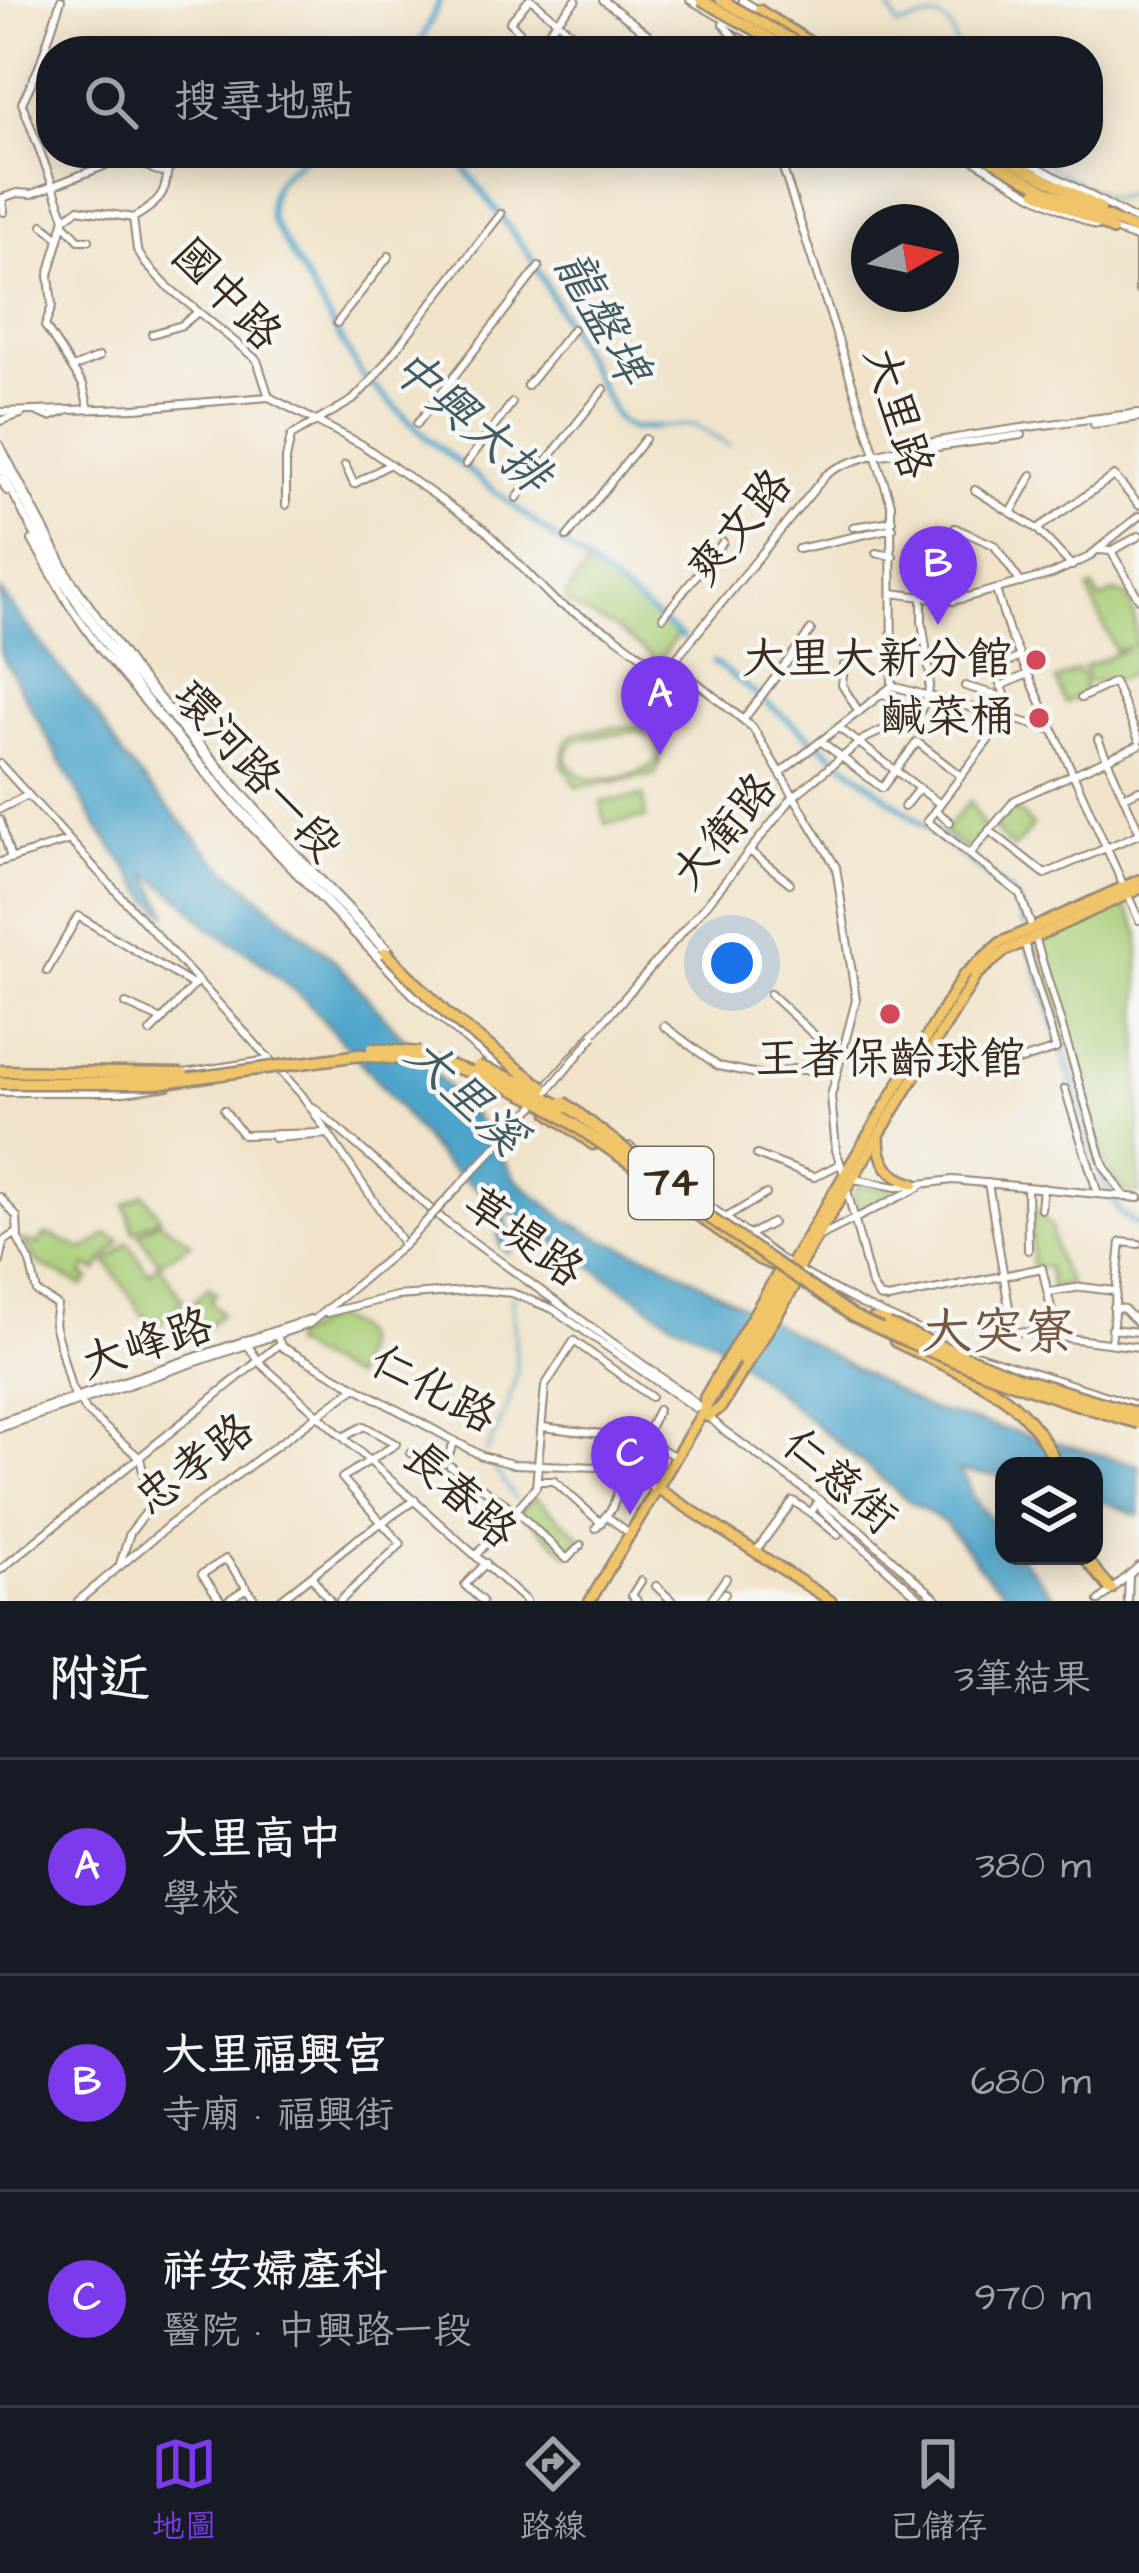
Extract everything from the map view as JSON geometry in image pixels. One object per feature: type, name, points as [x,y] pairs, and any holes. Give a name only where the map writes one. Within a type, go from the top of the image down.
[{"type":"highway","points":[[386,952],[475,1037],[641,1162]]},
{"type":"highway","name":"74","points":[[179,1077],[359,1048],[442,1056],[520,1082],[907,1347],[995,1390],[1030,1421],[1052,1457]]},
{"type":"highway","name":"74","points":[[179,1077],[360,1055],[441,1063],[476,1072],[544,1104],[789,1273],[873,1322],[1013,1384],[1139,1413]]},
{"type":"highway","points":[[0,1080],[124,1089],[179,1077]]},
{"type":"highway","points":[[536,1097],[544,1108],[718,1232],[789,1273]]},
{"type":"highway","points":[[1091,1565],[1111,1589]]},
{"type":"main road","points":[[701,0],[767,36]]},
{"type":"main road","points":[[721,0],[785,36]]},
{"type":"main road","points":[[759,10],[802,36]]},
{"type":"main road","points":[[992,168],[1113,230]]},
{"type":"main road","points":[[1005,168],[1139,232]]},
{"type":"main road","points":[[1024,168],[1139,232]]},
{"type":"main road","points":[[1029,168],[1115,211]]},
{"type":"main road","points":[[789,1273],[820,1235],[844,1173],[879,1136],[970,983],[989,962],[1030,936],[1139,880]]},
{"type":"main road","points":[[1126,890],[1139,889]]},
{"type":"main road","points":[[593,1601],[963,976],[990,949],[1030,936]]},
{"type":"main road","points":[[879,1136],[882,1161],[892,1174],[918,1184]]},
{"type":"main road","points":[[593,1601],[708,1410]]},
{"type":"main road","name":"仁化路","points":[[660,1490],[818,1597],[831,1601]]},
{"type":"street","points":[[49,36],[61,0]]},
{"type":"street","points":[[522,36],[510,22],[531,0],[576,36]]},
{"type":"street","points":[[546,36],[576,0]]},
{"type":"street","points":[[603,0],[650,36]]},
{"type":"street","points":[[690,0],[749,36]]},
{"type":"street","points":[[740,0],[759,10]]},
{"type":"street","points":[[740,0],[743,36]]},
{"type":"street","points":[[721,21],[733,36]]},
{"type":"street","points":[[36,74],[22,103],[36,137]]},
{"type":"street","points":[[49,168],[65,221],[79,240],[89,240]]},
{"type":"street","points":[[4,212],[2,198],[56,186],[105,168]]},
{"type":"street","points":[[151,168],[167,172]]},
{"type":"street","points":[[133,218],[165,193],[170,168]]},
{"type":"street","name":"大里路","points":[[784,168],[877,454],[892,525],[892,686]]},
{"type":"street","points":[[1039,168],[1115,211],[1139,232],[1139,291]]},
{"type":"street","name":"國中路","points":[[65,221],[84,209],[133,218],[137,250],[145,262],[257,361],[269,397],[361,444],[486,531],[556,602],[668,669],[675,668],[675,675],[695,681],[745,719],[835,863],[856,1000],[830,1106],[853,1218],[875,1293],[888,1299],[1002,1274]]},
{"type":"street","points":[[286,505],[291,436],[353,400],[501,214]]},
{"type":"street","points":[[65,221],[49,275],[52,306],[45,326],[83,386],[88,409]]},
{"type":"street","points":[[43,226],[59,238]]},
{"type":"street","points":[[1113,230],[1139,232]]},
{"type":"street","points":[[337,323],[389,256]]},
{"type":"street","points":[[417,424],[539,267]]},
{"type":"street","points":[[152,334],[182,326],[198,312]]},
{"type":"street","points":[[527,386],[572,329]]},
{"type":"street","points":[[73,368],[99,357]]},
{"type":"street","points":[[517,498],[604,389]]},
{"type":"street","points":[[0,412],[269,397]]},
{"type":"street","points":[[466,464],[512,404]]},
{"type":"street","points":[[0,421],[24,412],[50,417],[69,410]]},
{"type":"street","name":"爽文路","points":[[668,669],[825,476],[842,464],[877,454],[1139,415]]},
{"type":"street","points":[[567,537],[645,439]]},
{"type":"street","name":"環河路一段","points":[[0,445],[70,578],[135,670],[286,842],[422,984]]},
{"type":"street","name":"環河路一段","points":[[0,455],[67,584],[108,643],[280,844],[386,952],[478,1034],[749,1234],[789,1273]]},
{"type":"street","points":[[345,465],[354,484],[390,464]]},
{"type":"street","name":"環河路一段","points":[[0,467],[67,592],[127,676],[258,828],[349,924],[419,995],[536,1097],[612,1144],[789,1273]]},
{"type":"street","points":[[1012,511],[1032,476]]},
{"type":"street","points":[[1037,530],[1114,476],[1139,505]]},
{"type":"street","name":"環河路一段","points":[[0,478],[69,605],[140,701],[344,927],[442,1021],[517,1078]]},
{"type":"street","points":[[975,490],[1037,530],[1072,566]]},
{"type":"street","points":[[892,593],[953,602],[1021,583],[1072,566],[1139,516]]},
{"type":"street","points":[[853,527],[892,525]]},
{"type":"street","points":[[798,549],[892,525]]},
{"type":"street","points":[[955,528],[997,547],[1021,583]]},
{"type":"street","points":[[1098,550],[1111,550],[1139,536]]},
{"type":"street","points":[[663,617],[723,542]]},
{"type":"street","points":[[1111,550],[1139,599]]},
{"type":"street","points":[[876,553],[893,556]]},
{"type":"street","points":[[996,590],[1020,657],[1139,920]]},
{"type":"street","points":[[884,694],[920,712],[928,697],[922,598]]},
{"type":"street","points":[[745,719],[811,630]]},
{"type":"street","points":[[1015,1062],[1056,1049],[1020,894],[927,821],[1006,717],[1007,698],[993,669],[1020,657]]},
{"type":"street","points":[[1006,664],[1014,680]]},
{"type":"street","points":[[844,665],[842,685],[859,712]]},
{"type":"street","points":[[1001,686],[1028,674]]},
{"type":"street","points":[[970,854],[1012,802],[1139,743],[1114,682],[1081,698]]},
{"type":"street","points":[[780,773],[892,686],[1053,730]]},
{"type":"street","points":[[965,686],[1007,698]]},
{"type":"street","name":"大衛路","points":[[594,1036],[793,797],[858,743],[920,712]]},
{"type":"street","points":[[839,728],[919,788],[950,822]]},
{"type":"street","points":[[989,830],[1043,874],[1139,832],[1098,739]]},
{"type":"street","points":[[820,743],[882,788],[917,742],[961,776]]},
{"type":"street","name":"草堤路","points":[[0,764],[310,1105],[435,1214],[708,1410]]},
{"type":"street","points":[[904,807],[919,788]]},
{"type":"street","points":[[1124,797],[1139,790]]},
{"type":"street","points":[[0,809],[28,795]]},
{"type":"street","points":[[0,820],[11,859]]},
{"type":"street","points":[[0,862],[68,841]]},
{"type":"street","points":[[751,852],[790,883]]},
{"type":"street","points":[[47,971],[78,916],[195,983],[150,1032]]},
{"type":"street","points":[[1030,936],[1051,988],[1103,1159],[1125,1197]]},
{"type":"street","points":[[1039,991],[1051,988]]},
{"type":"street","points":[[770,994],[840,1059]]},
{"type":"street","points":[[126,1004],[162,1020]]},
{"type":"street","points":[[664,1026],[718,1066],[768,1076],[793,1069],[835,1073]]},
{"type":"street","points":[[547,1086],[585,1040],[594,1036]]},
{"type":"street","name":"大峰路","points":[[0,1425],[245,1343],[276,1338],[326,1313],[404,1245],[594,1036]]},
{"type":"street","points":[[0,1080],[92,1090],[269,1060]]},
{"type":"street","points":[[0,1080],[95,1073],[179,1077],[276,1067]]},
{"type":"street","points":[[92,1090],[95,1073]]},
{"type":"street","points":[[1064,1089],[1100,1194]]},
{"type":"street","name":"草堤路","points":[[310,1105],[404,1245]]},
{"type":"street","points":[[224,1110],[243,1135],[328,1134]]},
{"type":"street","points":[[274,1138],[328,1134]]},
{"type":"street","points":[[758,1155],[814,1178],[844,1173],[896,1187],[953,1180],[1139,1198]]},
{"type":"street","points":[[1088,1163],[1103,1159]]},
{"type":"street","points":[[892,1174],[898,1198]]},
{"type":"street","points":[[820,1235],[918,1184]]},
{"type":"street","points":[[988,1184],[1012,1331],[1139,1347]]},
{"type":"street","points":[[1027,1187],[1028,1250]]},
{"type":"street","points":[[1041,1209],[1043,1189]]},
{"type":"street","points":[[725,1218],[766,1194]]},
{"type":"street","points":[[0,1197],[16,1216],[17,1233],[38,1292],[57,1305],[54,1324],[65,1372],[78,1399],[140,1458],[151,1506],[130,1533],[120,1564]]},
{"type":"street","points":[[749,1234],[772,1222]]},
{"type":"street","points":[[0,1262],[4,1241],[17,1233]]},
{"type":"street","points":[[1111,1343],[1121,1242],[1139,1244]]},
{"type":"street","points":[[1002,1274],[1044,1269],[1058,1338]]},
{"type":"street","points":[[789,1273],[815,1283],[854,1313],[931,1348],[1016,1380],[1139,1413]]},
{"type":"street","points":[[789,1273],[966,1351],[1139,1413]]},
{"type":"street","points":[[1049,1292],[1082,1287],[1114,1291]]},
{"type":"street","points":[[326,1313],[396,1296],[481,1290],[512,1293],[553,1309],[708,1410]]},
{"type":"street","points":[[1113,1307],[1124,1309],[1139,1328]]},
{"type":"street","points":[[1112,1329],[1139,1328]]},
{"type":"street","points":[[0,1570],[260,1363],[276,1338]]},
{"type":"street","name":"仁化路","points":[[276,1338],[356,1387],[496,1461],[589,1466],[660,1490]]},
{"type":"street","points":[[477,1554],[538,1481],[544,1386],[574,1341],[651,1397]]},
{"type":"street","name":"長春路","points":[[245,1343],[260,1363],[526,1601]]},
{"type":"street","name":"忠孝路","points":[[78,1601],[97,1592],[120,1564],[356,1387]]},
{"type":"street","points":[[644,1439],[658,1410]]},
{"type":"street","name":"仁慈街","points":[[708,1410],[819,1500],[820,1509],[922,1601]]},
{"type":"street","points":[[340,1601],[401,1544],[342,1478],[396,1444],[368,1427],[344,1437]]},
{"type":"street","points":[[542,1427],[644,1439],[676,1457]]},
{"type":"street","points":[[447,1465],[455,1441]]},
{"type":"street","points":[[410,1453],[447,1465],[516,1511],[568,1559],[581,1545]]},
{"type":"street","points":[[601,1522],[624,1475]]},
{"type":"street","points":[[538,1481],[554,1481],[601,1522],[631,1534]]},
{"type":"street","points":[[756,1551],[802,1487]]},
{"type":"street","points":[[279,1601],[291,1598],[380,1521],[415,1500]]},
{"type":"street","points":[[811,1513],[819,1500],[939,1601]]},
{"type":"street","points":[[793,1501],[838,1535]]},
{"type":"street","points":[[247,1588],[224,1601],[202,1574],[226,1558],[247,1588],[256,1601]]},
{"type":"street","points":[[482,1601],[465,1585],[486,1563]]},
{"type":"street","points":[[1099,1601],[1139,1566]]},
{"type":"street","points":[[1126,1601],[1130,1570]]},
{"type":"street","points":[[312,1576],[330,1601]]},
{"type":"street","points":[[715,1601],[726,1578]]},
{"type":"street","points":[[637,1601],[632,1595],[641,1581]]},
{"type":"street","points":[[656,1586],[672,1601]]},
{"type":"street","points":[[502,1601],[512,1589]]},
{"type":"street","points":[[1111,1589],[1126,1601]]},
{"type":"street","points":[[715,1601],[725,1593]]},
{"type":"green space","points":[[588,565],[679,634],[658,661],[616,629],[568,604],[566,596]]},
{"type":"green space","points":[[1093,587],[1100,600],[1115,592],[1127,596],[1135,620],[1134,645],[1139,644],[1139,670],[1115,681],[1083,682],[1086,694],[1065,703],[1056,680],[1078,670],[1084,677],[1084,667],[1129,648],[1115,650],[1088,590]]},
{"type":"green space","points":[[638,725],[657,734],[664,747],[656,775],[577,787],[562,764],[567,740],[577,732]],"holes":[[[639,731],[654,739],[658,752],[651,765],[610,779],[581,775],[566,754],[576,740]]]},
{"type":"green space","points":[[643,796],[646,818],[605,824],[601,802]]},
{"type":"green space","points":[[970,801],[986,831],[968,851],[943,832]]},
{"type":"green space","points":[[1012,806],[1033,826],[1013,849],[994,829]]},
{"type":"green space","points":[[1124,903],[1139,931],[1139,1193],[1124,1191],[1107,1165],[1038,940]]},
{"type":"green space","points":[[858,1186],[892,1189],[894,1194],[858,1212],[854,1194]]},
{"type":"green space","points":[[144,1194],[160,1217],[134,1232],[125,1205]]},
{"type":"green space","points":[[1031,1204],[1051,1227],[1058,1262],[1070,1283],[1052,1290],[1048,1268],[1032,1266]]},
{"type":"green space","points":[[159,1221],[192,1243],[159,1263],[139,1234]]},
{"type":"green space","points":[[108,1234],[120,1241],[96,1271],[86,1266],[82,1274],[89,1279],[83,1286],[37,1263],[22,1240],[39,1244],[50,1235],[84,1250]]},
{"type":"green space","points":[[128,1242],[149,1274],[159,1263],[183,1301],[154,1330],[107,1263]]},
{"type":"green space","points":[[209,1287],[216,1293],[210,1301],[222,1314],[204,1329],[186,1310]]},
{"type":"green space","points":[[332,1317],[353,1328],[361,1340],[352,1378],[291,1345],[292,1338]]},
{"type":"green space","points":[[535,1497],[581,1537],[568,1555],[523,1514],[521,1510]]},
{"type":"water","points":[[0,591],[97,715],[125,760],[219,863],[333,959],[486,1130],[516,1180],[565,1219],[604,1240],[659,1260],[929,1409],[1139,1465],[1139,1515],[1103,1501],[1103,1457],[995,1457],[995,1475],[958,1471],[995,1524],[995,1565],[1028,1565],[1059,1601],[1016,1601],[988,1577],[945,1523],[906,1499],[713,1340],[670,1320],[505,1208],[509,1253],[501,1247],[494,1210],[485,1194],[444,1164],[304,999],[253,956],[209,928],[147,873],[169,916],[151,901],[96,825],[0,652]]},
{"type":"waterway","name":"中興大排","points":[[424,36],[440,0]]},
{"type":"waterway","points":[[885,0],[898,26],[938,19],[945,21],[954,36]]},
{"type":"waterway","name":"中興大排","points":[[292,168],[274,188],[271,219],[361,374],[428,439],[683,638]]},
{"type":"waterway","name":"龍盤埤","points":[[464,168],[529,254],[618,420],[632,429],[656,427]]},
{"type":"waterway","points":[[1052,168],[1110,199],[1129,194],[1139,199]]},
{"type":"waterway","name":"龍盤埤","points":[[656,427],[695,425],[729,446]]},
{"type":"waterway","name":"中興大排","points":[[714,662],[1009,892],[1024,925]]},
{"type":"waterway","name":"中興大排","points":[[1030,945],[1103,1180],[1120,1213],[1139,1226]]},
{"type":"waterway","points":[[487,1452],[517,1371],[512,1297]]},
{"type":"waterway","points":[[494,1468],[515,1499]]},
{"type":"place","name":"大里福興宮","points":[[938,625]]},
{"type":"place","name":"大里大新分館","points":[[1036,660]]},
{"type":"place","name":"鹹菜桶","points":[[1039,718]]},
{"type":"place","name":"大里高中","points":[[660,755]]},
{"type":"place","name":"王者保齡球館","points":[[890,1014]]},
{"type":"place","name":"祥安婦產科","points":[[630,1515]]},
{"type":"district","name":"大突寮","points":[[998,1333]]},
{"type":"water label","name":"大里溪","points":[[465,1097]]}]
